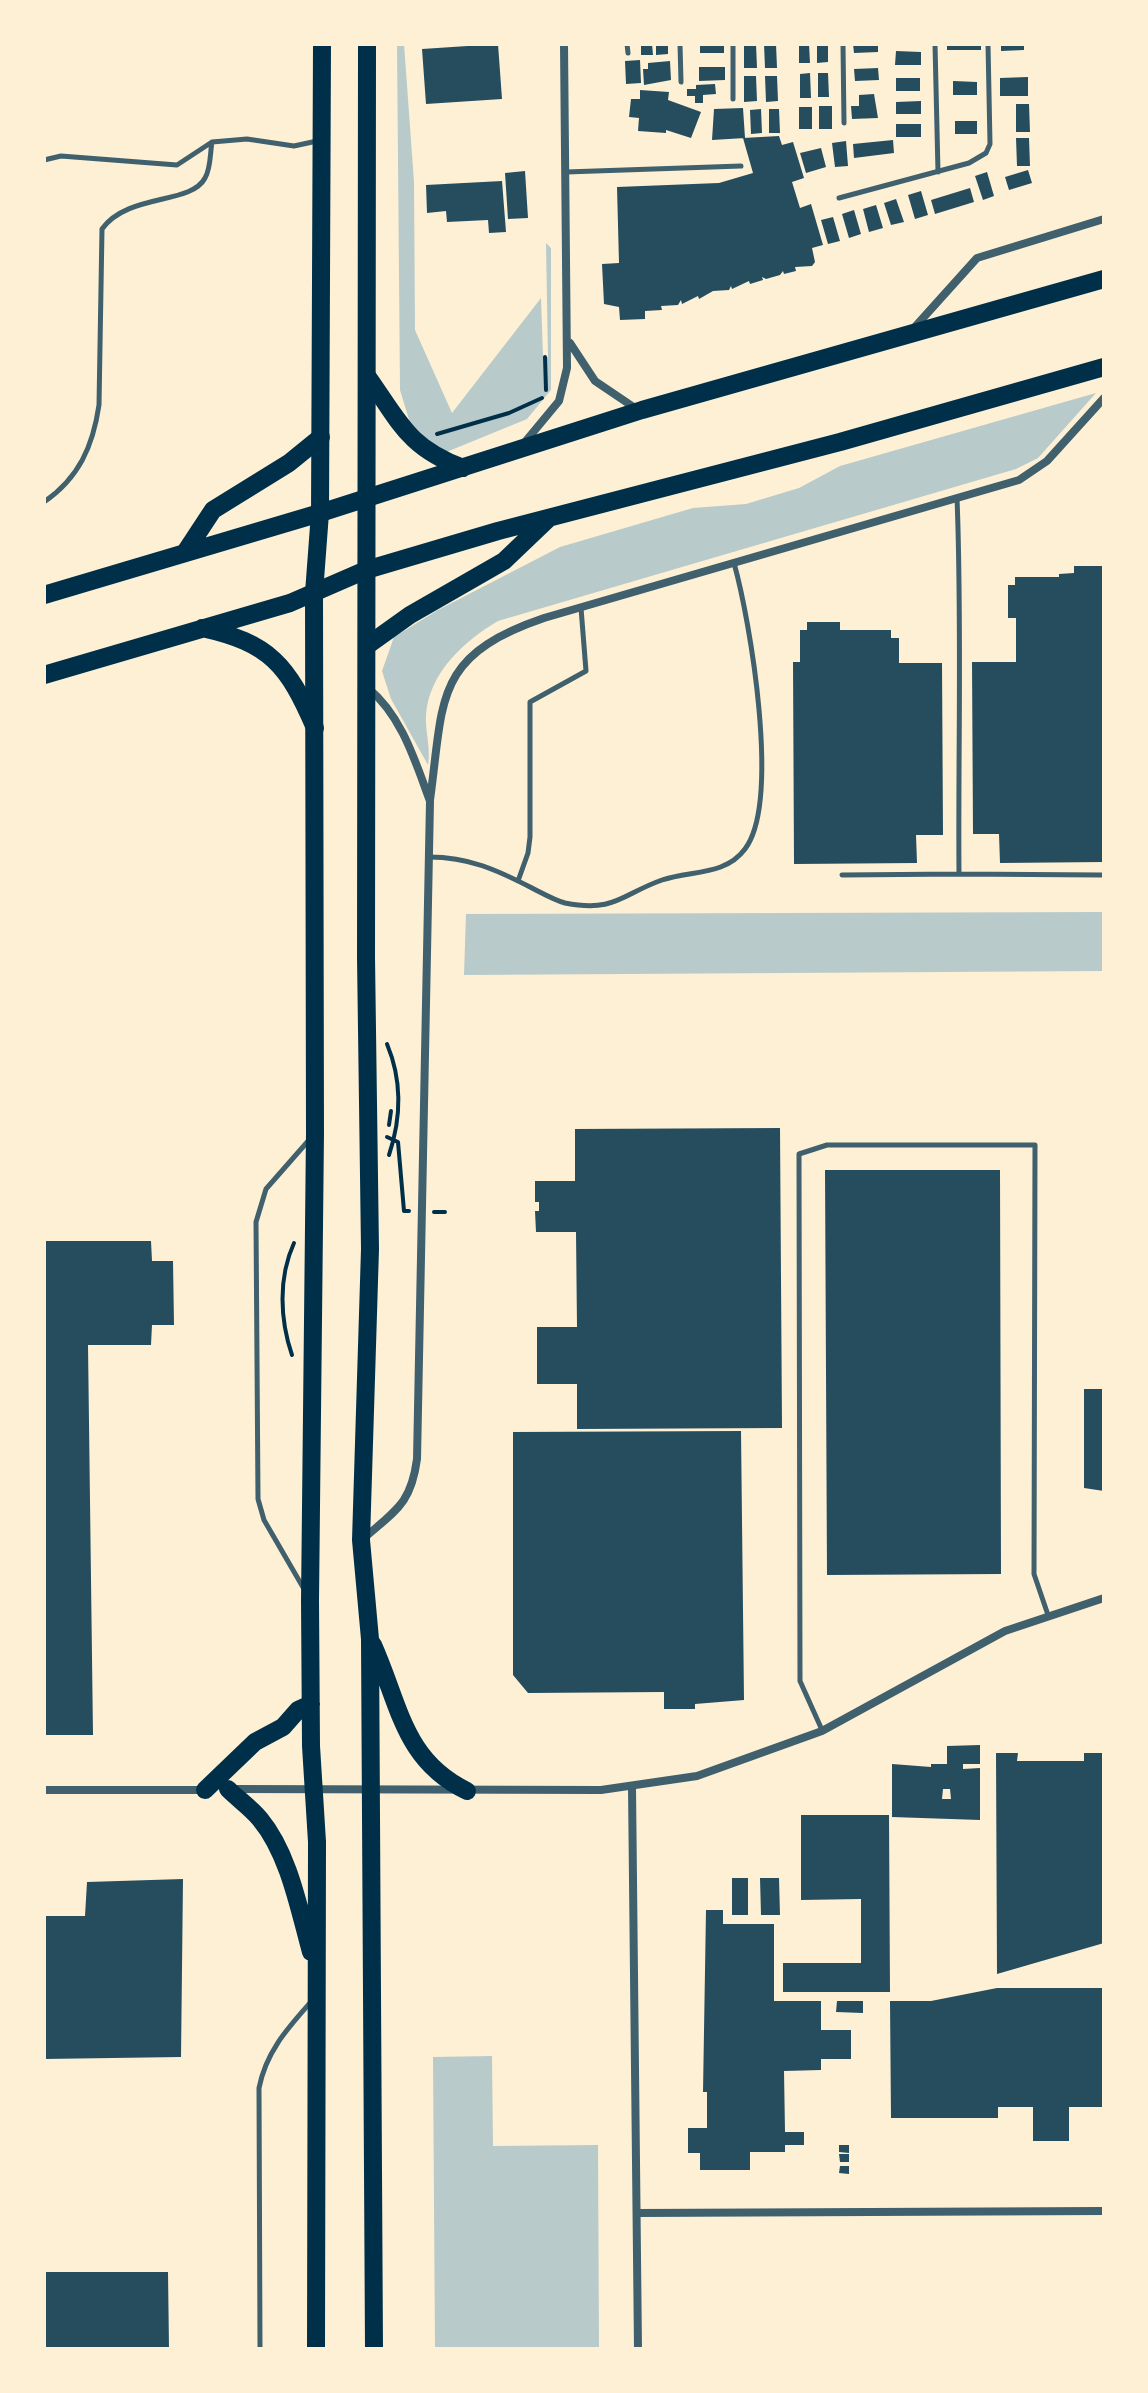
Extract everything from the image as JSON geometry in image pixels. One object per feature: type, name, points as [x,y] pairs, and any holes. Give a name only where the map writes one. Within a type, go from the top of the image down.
[{"type":"main road","points":[[316,2349],[317,1973],[310,1600],[315,1133],[314,593],[320,513],[322,44]]},
{"type":"main road","points":[[367,44],[365,497],[370,1249],[361,1540],[370,1639],[374,2349]]},
{"type":"main road","points":[[44,595],[320,513],[642,410],[1104,279]]},
{"type":"main road","points":[[44,675],[314,593],[366,570],[1104,367]]},
{"type":"main road","points":[[367,376],[415,443],[430,456],[463,468]]},
{"type":"main road","points":[[186,551],[213,510],[289,463],[321,437]]},
{"type":"main road","points":[[368,645],[410,615],[504,561],[550,517]]},
{"type":"main road","points":[[200,627],[244,637],[272,658],[296,683],[315,728]]},
{"type":"main road","points":[[370,1639],[418,1754],[445,1780],[467,1791]]},
{"type":"main road","points":[[205,1790],[255,1742],[283,1727],[298,1710],[311,1704]]},
{"type":"main road","points":[[228,1789],[260,1819],[274,1841],[294,1891],[317,1973]]},
{"type":"street","points":[[517,451],[559,401],[570,342],[564,44]]},
{"type":"street","points":[[911,332],[977,258],[1104,219]]},
{"type":"street","points":[[570,342],[595,381],[621,401],[642,410]]},
{"type":"street","points":[[361,1540],[403,1504],[413,1486],[417,1459],[430,801],[438,717],[454,676],[468,658],[510,630],[1019,480],[1047,461],[1104,398]]},
{"type":"street","points":[[367,687],[391,711],[415,758],[430,801]]},
{"type":"street","points":[[44,1790],[467,1791],[632,1787],[697,1776],[822,1731],[954,1656],[1048,1615],[1104,1598]]},
{"type":"street","points":[[632,1787],[638,2349]]},
{"type":"street","points":[[637,2213],[1104,2211]]},
{"type":"lane","points":[[627,44],[628,53]]},
{"type":"lane","points":[[680,44],[681,82]]},
{"type":"lane","points":[[733,44],[733,99]]},
{"type":"lane","points":[[843,44],[844,123]]},
{"type":"lane","points":[[935,44],[938,172]]},
{"type":"lane","points":[[839,198],[979,160],[990,144],[988,44]]},
{"type":"lane","points":[[44,160],[61,156],[177,165],[212,142],[247,139],[294,146],[322,140]]},
{"type":"lane","points":[[44,502],[74,476],[95,432],[99,405],[102,229],[121,209],[198,188],[207,176],[212,142]]},
{"type":"lane","points":[[566,172],[741,166]]},
{"type":"lane","points":[[957,498],[961,594],[958,663],[959,874]]},
{"type":"lane","points":[[429,857],[467,858],[562,902],[607,905],[624,900],[660,880],[728,864],[745,849],[760,807],[759,713],[747,610],[734,563]]},
{"type":"lane","points":[[518,881],[530,837],[530,702],[586,671],[581,608]]},
{"type":"lane","points":[[842,875],[1102,875]]},
{"type":"lane","points":[[310,1600],[264,1520],[258,1499],[255,1253],[256,1222],[266,1189],[315,1133]]},
{"type":"lane","points":[[822,1731],[800,1681],[799,1154],[827,1145],[1035,1145],[1034,1574],[1048,1615]]},
{"type":"lane","points":[[260,2349],[259,2088],[263,2066],[281,2036],[317,1995]]},
{"type":"path","points":[[424,436],[461,428],[533,404],[543,397],[546,389],[545,357]]},
{"type":"path","points":[[391,1111],[387,1139],[398,1142],[404,1211],[445,1212]]},
{"type":"shaded area","points":[[397,44],[404,44],[414,182],[415,330],[452,413],[541,298],[543,357],[548,357],[546,243],[551,248],[551,390],[527,419],[444,453],[411,426],[400,390]]},
{"type":"shaded area","points":[[1096,393],[1038,458],[1016,469],[498,621],[461,648],[434,685],[426,715],[428,765],[391,699],[382,671],[394,637],[438,610],[560,547],[693,508],[746,504],[799,488],[840,466]]},
{"type":"shaded area","points":[[1104,912],[1104,971],[464,975],[466,914]]},
{"type":"shaded area","points":[[492,2056],[493,2146],[598,2145],[599,2349],[435,2349],[433,2057]]},
{"type":"building","points":[[498,44],[502,99],[426,104],[422,49]]},
{"type":"building","points":[[641,44],[652,44],[653,55],[641,55]]},
{"type":"building","points":[[656,44],[668,44],[668,54],[656,55]]},
{"type":"building","points":[[700,44],[724,44],[724,53],[700,53]]},
{"type":"building","points":[[744,44],[756,44],[757,68],[744,68]]},
{"type":"building","points":[[764,44],[776,44],[777,68],[765,68]]},
{"type":"building","points":[[799,44],[809,44],[810,63],[799,63]]},
{"type":"building","points":[[817,44],[828,44],[828,62],[817,63]]},
{"type":"building","points":[[853,44],[878,44],[878,52],[854,53]]},
{"type":"building","points":[[947,44],[981,44],[981,50],[947,50]]},
{"type":"building","points":[[1001,44],[1024,44],[1024,50],[1001,51]]},
{"type":"building","points":[[896,51],[921,52],[921,65],[895,65]]},
{"type":"building","points":[[640,60],[641,83],[626,84],[625,61]]},
{"type":"building","points":[[670,61],[671,80],[644,85],[643,69],[648,69],[648,63]]},
{"type":"building","points":[[699,67],[725,67],[725,80],[699,81]]},
{"type":"building","points":[[878,68],[879,80],[855,81],[854,69]]},
{"type":"building","points":[[810,73],[811,98],[800,98],[800,74]]},
{"type":"building","points":[[818,73],[828,73],[829,97],[818,97]]},
{"type":"building","points":[[744,76],[756,76],[757,101],[744,102]]},
{"type":"building","points":[[765,76],[777,76],[778,101],[766,102]]},
{"type":"building","points":[[1028,77],[1028,96],[1000,96],[1000,78]]},
{"type":"building","points":[[896,78],[920,78],[920,91],[896,91]]},
{"type":"building","points":[[953,81],[977,82],[977,95],[953,95]]},
{"type":"building","points":[[715,84],[716,94],[703,95],[703,103],[695,103],[695,96],[687,96],[687,89],[696,89],[696,85]]},
{"type":"building","points":[[640,90],[669,92],[668,100],[701,112],[691,138],[666,130],[666,133],[638,131],[639,118],[629,117],[631,99],[640,99]]},
{"type":"building","points":[[874,94],[878,118],[852,119],[851,106],[859,106],[859,95]]},
{"type":"building","points":[[921,101],[921,114],[896,114],[896,102]]},
{"type":"building","points":[[1016,104],[1029,104],[1030,132],[1016,132]]},
{"type":"building","points":[[819,106],[832,106],[832,129],[819,129]]},
{"type":"building","points":[[799,107],[812,107],[812,129],[799,129]]},
{"type":"building","points":[[743,108],[745,138],[712,140],[714,109]]},
{"type":"building","points":[[761,109],[762,133],[751,134],[750,110]]},
{"type":"building","points":[[769,109],[779,109],[780,133],[769,133]]},
{"type":"building","points":[[955,121],[977,121],[977,134],[955,134]]},
{"type":"building","points":[[896,124],[921,124],[921,137],[896,137]]},
{"type":"building","points":[[779,136],[782,145],[793,142],[804,178],[792,182],[800,208],[811,204],[823,245],[812,248],[815,262],[812,266],[795,267],[796,271],[784,274],[783,271],[780,275],[766,279],[762,277],[763,280],[750,284],[749,281],[732,289],[731,286],[729,290],[713,291],[682,304],[681,300],[678,305],[661,306],[662,310],[645,311],[645,319],[620,320],[619,307],[604,304],[602,264],[619,263],[617,187],[719,183],[753,173],[743,138]]},
{"type":"building","points":[[1016,138],[1029,138],[1030,166],[1017,166]]},
{"type":"building","points":[[893,140],[894,153],[854,158],[853,144]]},
{"type":"building","points":[[846,141],[848,166],[835,167],[832,143]]},
{"type":"building","points":[[821,148],[826,167],[806,173],[800,153]]},
{"type":"building","points":[[1028,170],[1032,183],[1009,190],[1005,177]]},
{"type":"building","points":[[525,171],[528,218],[508,219],[505,173]]},
{"type":"building","points":[[987,172],[994,196],[983,200],[975,176]]},
{"type":"building","points":[[502,181],[506,232],[489,233],[488,220],[447,222],[446,211],[427,213],[426,185]]},
{"type":"building","points":[[970,188],[974,202],[935,214],[931,200]]},
{"type":"building","points":[[921,191],[928,215],[915,219],[908,195]]},
{"type":"building","points":[[896,199],[904,222],[891,225],[884,203]]},
{"type":"building","points":[[876,205],[883,228],[869,232],[863,209]]},
{"type":"building","points":[[854,210],[861,234],[849,238],[842,214]]},
{"type":"building","points":[[833,217],[840,241],[828,244],[821,220]]},
{"type":"building","points":[[1074,566],[1104,566],[1104,862],[1000,863],[999,834],[973,834],[972,662],[1016,662],[1016,618],[1008,618],[1008,585],[1015,585],[1015,577],[1059,577],[1059,574],[1074,573]]},
{"type":"building","points":[[807,622],[840,622],[840,630],[891,630],[891,638],[899,638],[899,663],[942,663],[943,835],[916,835],[917,863],[794,864],[793,662],[800,662],[800,630],[807,630]]},
{"type":"building","points":[[780,1128],[782,1428],[577,1429],[577,1384],[537,1384],[537,1327],[577,1327],[576,1232],[536,1232],[535,1211],[539,1211],[539,1202],[535,1202],[535,1181],[575,1181],[575,1129]]},
{"type":"building","points":[[825,1170],[1000,1170],[1001,1574],[827,1575]]},
{"type":"building","points":[[44,1241],[151,1241],[152,1261],[173,1261],[174,1325],[152,1325],[151,1345],[88,1345],[93,1735],[44,1735]]},
{"type":"building","points":[[1084,1389],[1104,1389],[1104,1491],[1084,1488]]},
{"type":"building","points":[[741,1431],[744,1700],[695,1704],[695,1709],[664,1709],[664,1692],[528,1693],[513,1675],[513,1432]]},
{"type":"building","points":[[980,1745],[980,1764],[963,1764],[963,1769],[980,1768],[980,1820],[892,1817],[892,1764],[931,1767],[931,1764],[947,1764],[947,1746]],"holes":[[[943,1789],[950,1789],[951,1799],[942,1799]]]},
{"type":"building","points":[[996,1753],[1018,1753],[1017,1761],[1084,1761],[1084,1753],[1104,1753],[1104,1943],[997,1974]]},
{"type":"building","points":[[801,1815],[889,1815],[890,1992],[783,1992],[783,1963],[861,1963],[861,1899],[801,1900]]},
{"type":"building","points":[[732,1878],[748,1878],[748,1915],[732,1915]]},
{"type":"building","points":[[760,1878],[779,1878],[780,1915],[761,1915]]},
{"type":"building","points":[[183,1879],[181,2057],[44,2059],[44,1916],[85,1916],[87,1882]]},
{"type":"building","points":[[706,1910],[723,1910],[723,1924],[774,1924],[774,2001],[821,2001],[821,2030],[851,2030],[851,2059],[821,2059],[821,2070],[784,2071],[785,2132],[804,2132],[804,2145],[785,2145],[785,2152],[750,2152],[750,2170],[700,2170],[700,2153],[688,2153],[688,2128],[707,2128],[707,2092],[703,2092]]},
{"type":"building","points":[[997,1988],[1104,1988],[1104,2107],[1069,2107],[1069,2141],[1033,2141],[1033,2107],[998,2107],[998,2118],[891,2118],[890,2001],[931,2001]]},
{"type":"building","points":[[837,2001],[863,2001],[863,2013],[836,2012]]},
{"type":"building","points":[[839,2145],[849,2145],[849,2153],[839,2152]]},
{"type":"building","points":[[839,2154],[849,2154],[849,2162],[840,2162]]},
{"type":"building","points":[[840,2166],[849,2166],[849,2174],[839,2173]]},
{"type":"building","points":[[44,2272],[168,2272],[169,2349],[44,2349]]}]
